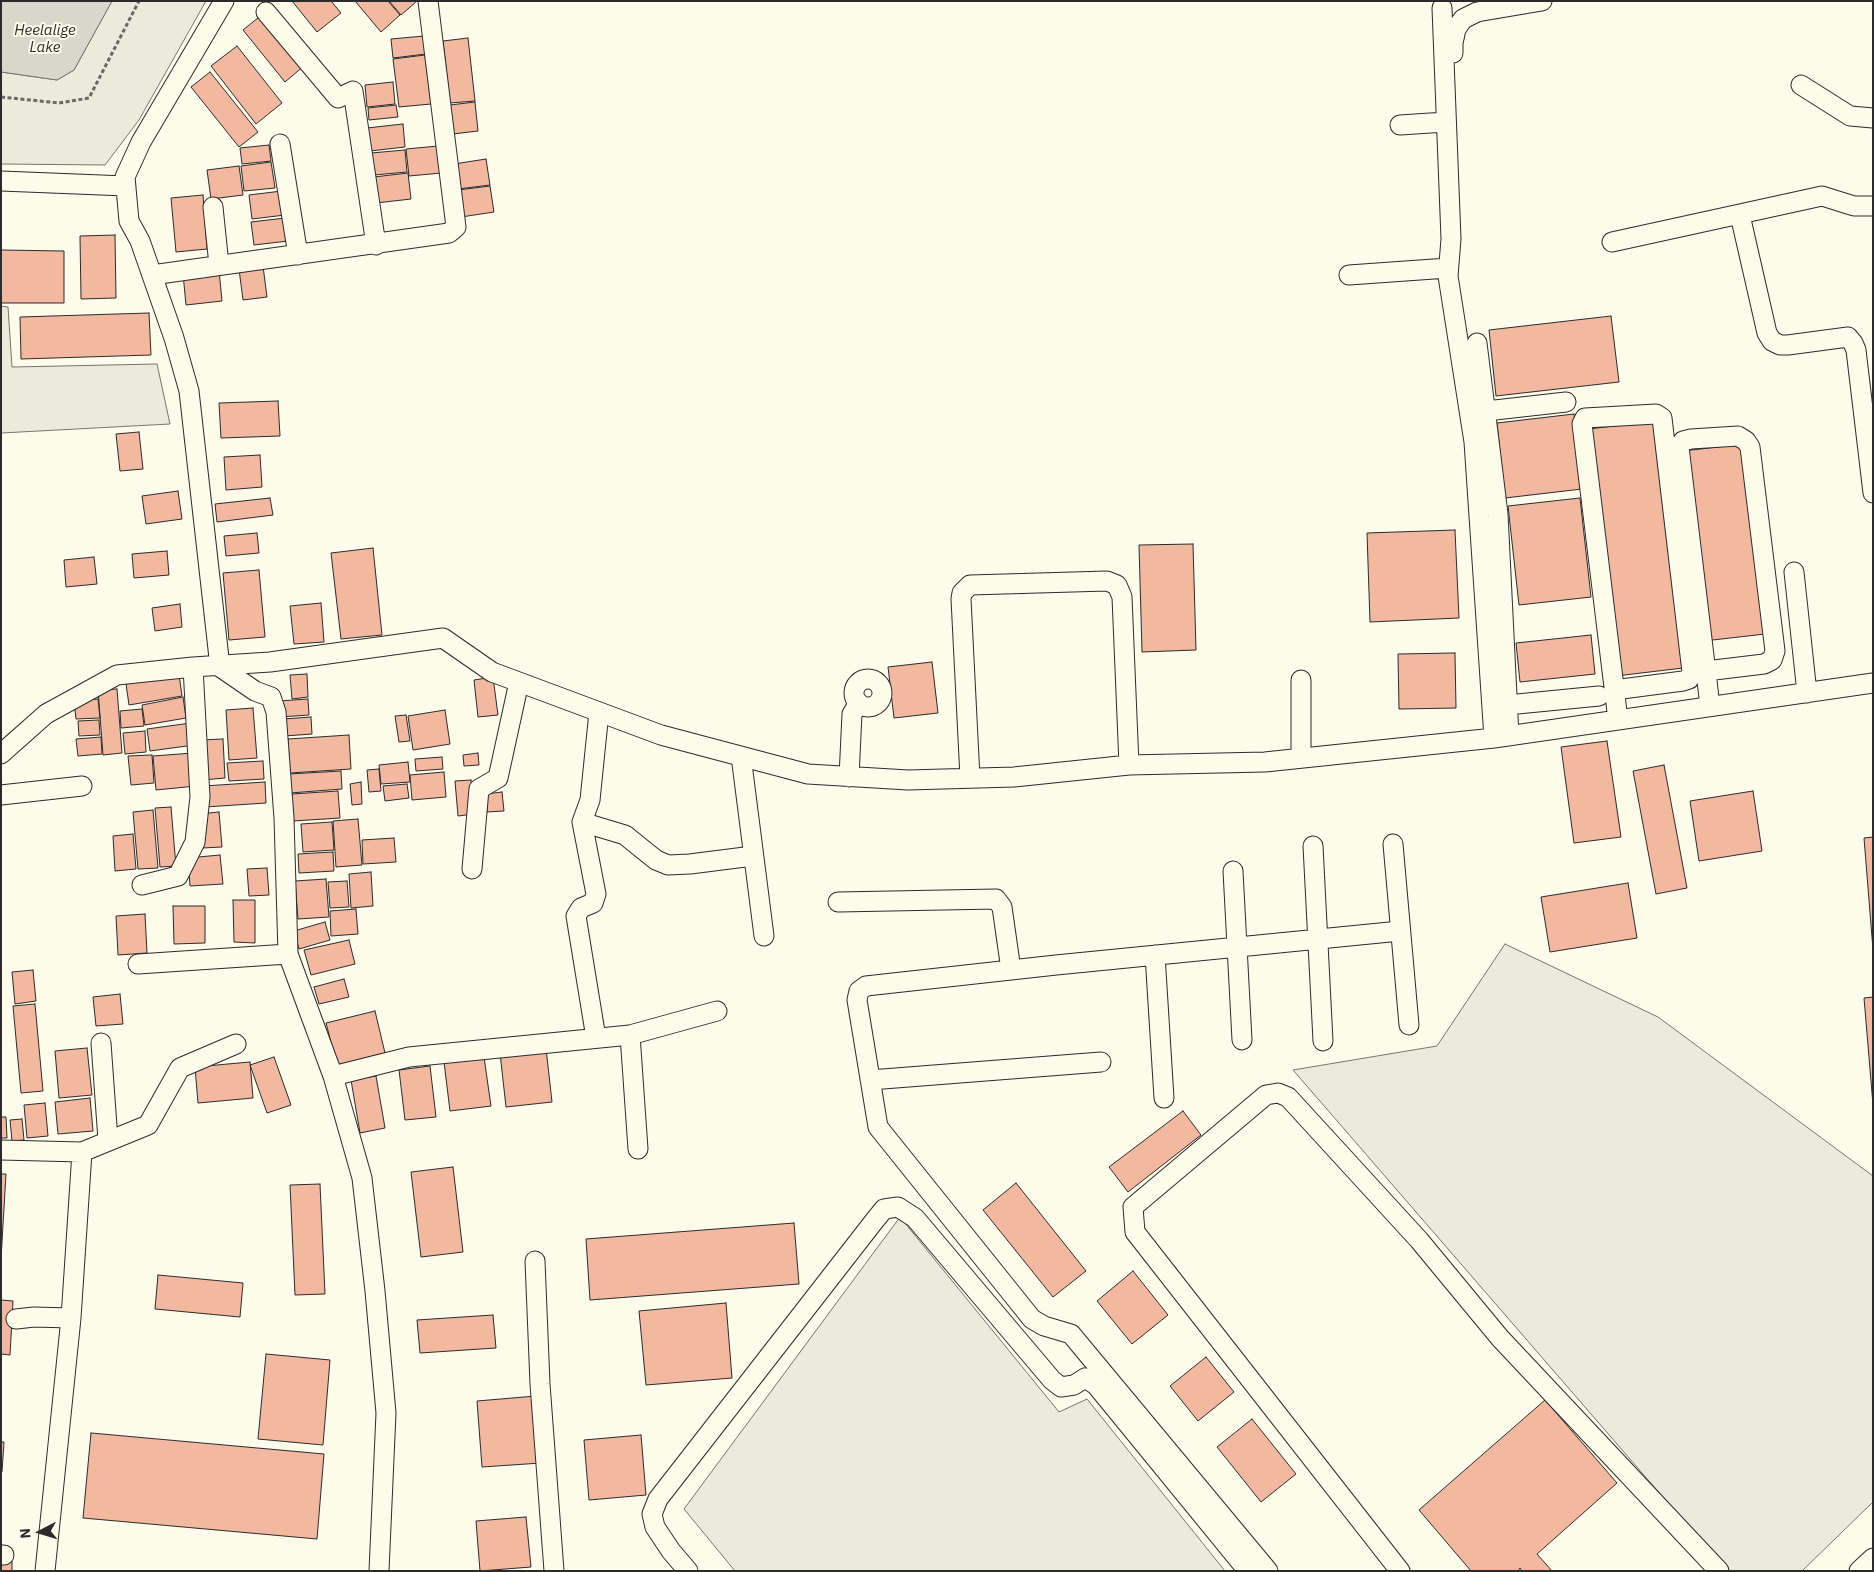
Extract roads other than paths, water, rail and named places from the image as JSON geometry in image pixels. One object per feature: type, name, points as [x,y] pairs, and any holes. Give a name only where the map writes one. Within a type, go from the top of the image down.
[{"type":"street","points":[[224,1],[141,142],[125,177],[129,221],[140,241],[174,338],[190,391],[220,666],[255,691],[271,697],[276,712],[284,818],[288,954],[333,1076],[362,1178],[386,1413],[379,1571]]},
{"type":"street","points":[[152,275],[376,245],[449,233],[456,227],[428,1]]},
{"type":"street","points":[[1349,274],[1449,265],[1458,255],[1462,248],[1453,43],[1456,29],[1463,20],[1477,12],[1542,1]]},
{"type":"street","points":[[1442,8],[1451,239],[1448,276],[1474,442],[1502,737]]},
{"type":"street","points":[[266,12],[338,98],[353,91],[376,245]]},
{"type":"street","points":[[1801,86],[1850,116],[1873,118]]},
{"type":"street","points":[[1400,125],[1446,122]]},
{"type":"street","points":[[280,144],[298,255]]},
{"type":"street","points":[[1,181],[126,186]]},
{"type":"street","points":[[1612,242],[1822,196],[1854,206],[1873,206]]},
{"type":"street","points":[[213,207],[219,265]]},
{"type":"street","points":[[1740,215],[1767,333],[1772,341],[1780,345],[1788,345],[1848,337],[1854,343],[1873,494]]},
{"type":"street","points":[[1477,343],[1498,514],[1507,705],[1502,737]]},
{"type":"street","points":[[1486,411],[1566,402]]},
{"type":"street","points":[[1507,705],[1607,693],[1689,679],[1692,672],[1662,418],[1656,414],[1585,418],[1582,424],[1607,693],[1618,720]]},
{"type":"street","points":[[1706,671],[1764,664],[1772,660],[1774,651],[1750,446],[1738,436],[1683,441],[1679,448],[1710,706]]},
{"type":"street","points":[[1794,572],[1807,692]]},
{"type":"street","points":[[970,778],[961,600],[962,593],[970,585],[1107,581],[1117,585],[1122,597],[1128,765]]},
{"type":"street","points":[[1,754],[46,714],[117,675],[193,667],[270,662],[443,638],[492,672],[660,735],[808,774],[908,780],[1014,777],[1128,765],[1265,762],[1502,737],[1873,683]]},
{"type":"street","points":[[142,885],[178,876],[195,842],[200,797],[193,667]]},
{"type":"street","points":[[1301,680],[1301,758]]},
{"type":"street","points":[[472,869],[479,789],[498,778],[519,682]]},
{"type":"street","points":[[850,777],[852,714],[859,703]]},
{"type":"street","points":[[596,1038],[576,916],[581,908],[593,903],[596,894],[582,822],[590,800],[599,712]]},
{"type":"street","points":[[741,756],[764,936]]},
{"type":"street","points":[[1,796],[82,786]]},
{"type":"street","points":[[582,822],[624,835],[656,860],[668,865],[753,856]]},
{"type":"street","points":[[1393,844],[1409,1025]]},
{"type":"street","points":[[1313,846],[1324,1041]]},
{"type":"street","points":[[1233,871],[1242,1040]]},
{"type":"street","points":[[838,902],[996,899],[1002,907],[1011,970]]},
{"type":"street","points":[[1268,1571],[1071,1334],[1044,1326],[1032,1319],[878,1127],[857,1000],[858,991],[866,986],[1237,946],[1400,931]]},
{"type":"street","points":[[138,964],[288,954]]},
{"type":"street","points":[[1155,955],[1164,1098]]},
{"type":"street","points":[[333,1076],[409,1057],[630,1035],[717,1011]]},
{"type":"street","points":[[630,1035],[638,1149]]},
{"type":"street","points":[[101,1043],[108,1140]]},
{"type":"street","points":[[1,1150],[82,1152],[148,1125],[180,1068],[236,1044]]},
{"type":"street","points":[[870,1080],[1101,1062]]},
{"type":"street","points":[[1400,1571],[1135,1232],[1133,1207],[1266,1095],[1278,1093],[1288,1097],[1419,1240],[1500,1338],[1719,1571]]},
{"type":"street","points":[[45,1571],[71,1318],[82,1152]]},
{"type":"street","points":[[688,1571],[670,1551],[655,1527],[652,1514],[658,1499],[884,1209],[898,1207],[915,1218],[1052,1380],[1061,1387],[1074,1384],[1085,1378],[1096,1384],[1248,1571]]},
{"type":"street","points":[[535,1261],[540,1384],[554,1571]]},
{"type":"street","points":[[16,1320],[34,1317],[71,1318]]},
{"type":"street","points":[[1859,1571],[1873,1558]]},
{"type":"water","name":"Heelalige Lake","points":[[1,1],[112,1],[74,70],[57,80],[1,72]]}]
